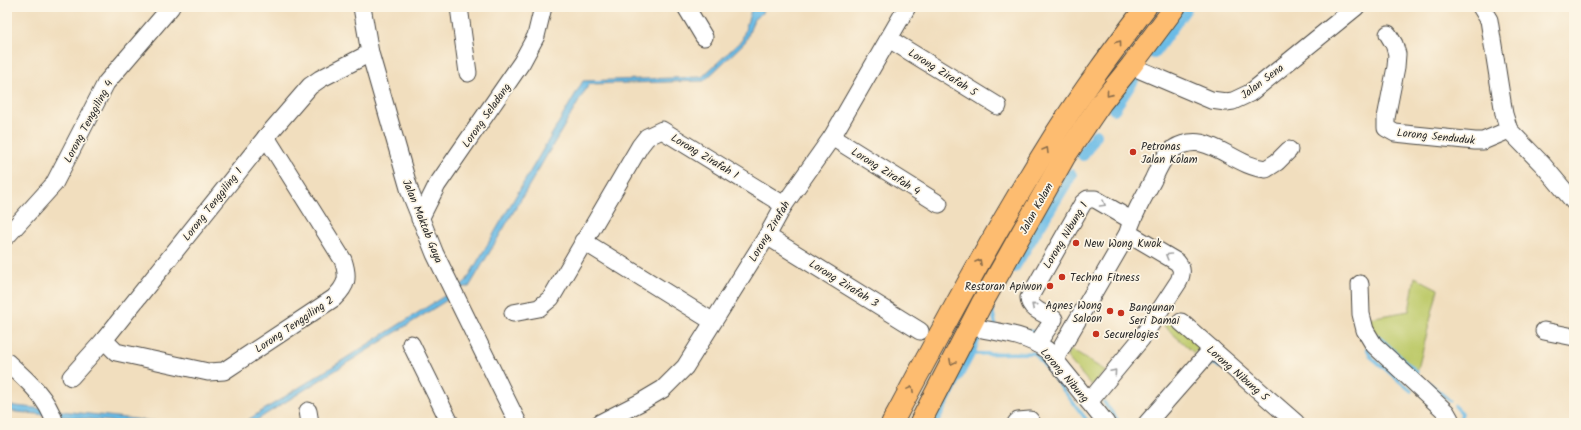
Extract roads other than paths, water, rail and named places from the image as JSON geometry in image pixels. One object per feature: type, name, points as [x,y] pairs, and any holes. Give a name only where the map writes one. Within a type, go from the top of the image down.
[{"type":"main road","name":"Jalan Kolam","points":[[892,423],[927,338],[991,241],[1057,132],[1098,72],[1146,7]]},
{"type":"main road","name":"Jalan Kolam","points":[[920,423],[981,305],[1065,156],[1101,103],[1175,7]]},
{"type":"main road","points":[[1098,72],[1109,68],[1131,66]]},
{"type":"main road","points":[[927,338],[970,328]]},
{"type":"street","name":"Lorong Tenggiling 4","points":[[7,236],[54,184],[106,83],[171,7]]},
{"type":"street","name":"Jalan Maktab Gaya","points":[[362,7],[370,53],[410,192],[420,219],[435,254],[518,423]]},
{"type":"street","points":[[459,7],[468,73]]},
{"type":"street","name":"Lorong Seladang","points":[[420,219],[437,185],[522,62],[536,36],[543,7]]},
{"type":"street","points":[[686,7],[704,37]]},
{"type":"street","name":"Lorong Zirafah","points":[[611,421],[663,389],[685,367],[712,321],[767,236],[784,205],[832,137],[907,7]]},
{"type":"street","name":"Jalan Sena","points":[[1131,66],[1211,100],[1226,102],[1233,101],[1250,93],[1356,7]]},
{"type":"street","points":[[1481,7],[1489,20],[1504,114],[1509,130],[1543,165],[1574,202]]},
{"type":"street","name":"Lorong Senduduk","points":[[1388,34],[1394,44],[1397,54],[1396,67],[1386,118],[1386,128],[1395,133],[1483,141],[1509,130]]},
{"type":"street","name":"Lorong Zirafah 5","points":[[889,39],[998,106]]},
{"type":"street","name":"Lorong Tenggiling 1","points":[[71,376],[104,340],[266,137],[310,86],[320,79],[370,53]]},
{"type":"street","name":"Lorong Zirafah 1","points":[[513,313],[539,308],[551,298],[640,146],[647,138],[662,130],[784,205]]},
{"type":"street","name":"Lorong Tenggiling 2","points":[[104,340],[116,352],[208,372],[224,371],[334,298],[342,290],[346,281],[346,270],[343,260],[266,137]]},
{"type":"street","name":"Lorong Zirafah 4","points":[[832,137],[939,204]]},
{"type":"street","points":[[1055,359],[1130,226],[1168,153],[1179,146],[1191,142],[1201,143],[1252,166],[1266,169],[1277,162],[1289,150]]},
{"type":"street","points":[[410,192],[424,190],[437,185]]},
{"type":"street","name":"Lorong Nibung 1","points":[[1054,319],[1033,307],[1029,302],[1029,298],[1083,203],[1088,199],[1095,199],[1130,226]]},
{"type":"street","points":[[1089,402],[1142,339],[1179,281],[1182,272],[1181,267],[1177,262],[1130,226]]},
{"type":"street","name":"Lorong Zirafah 3","points":[[767,236],[927,338]]},
{"type":"street","points":[[583,241],[712,321]]},
{"type":"street","points":[[1360,284],[1361,314],[1365,330],[1374,345],[1446,412],[1450,419],[1450,423]]},
{"type":"street","points":[[1038,344],[1054,319],[1072,330]]},
{"type":"street","name":"Lorong Nibung 5","points":[[1181,322],[1296,423]]},
{"type":"street","name":"Lorong Nibung","points":[[970,328],[1016,336],[1038,344],[1047,350],[1106,423]]},
{"type":"street","points":[[1544,331],[1574,337]]},
{"type":"street","points":[[411,344],[450,423]]},
{"type":"street","points":[[1146,423],[1212,349]]},
{"type":"street","points":[[7,362],[28,381],[51,409],[55,423]]},
{"type":"street","points":[[1016,423],[1018,421],[1030,420],[1032,423]]},
{"type":"water","points":[[752,7],[764,7],[762,13],[754,19],[746,41],[704,81],[589,84],[469,287],[463,287],[447,300],[252,423],[243,423],[465,283],[583,81],[702,77],[742,40]]},
{"type":"water","points":[[7,405],[171,423],[129,423],[7,411]]},
{"type":"waterway","points":[[1154,53],[1187,7]]},
{"type":"waterway","points":[[1114,109],[1134,79]]},
{"type":"waterway","points":[[1083,155],[1096,135]]},
{"type":"waterway","points":[[1014,267],[1071,175]]},
{"type":"waterway","points":[[991,304],[996,327]]},
{"type":"waterway","points":[[1024,331],[1037,332]]},
{"type":"waterway","points":[[1377,335],[1417,372]]},
{"type":"waterway","points":[[932,423],[969,354],[975,338]]},
{"type":"waterway","points":[[1367,348],[1371,357],[1411,391]]},
{"type":"waterway","points":[[969,354],[1033,353],[1089,423]]},
{"type":"waterway","points":[[1208,366],[1214,364],[1219,367]]},
{"type":"waterway","points":[[1428,382],[1450,401]]},
{"type":"waterway","points":[[1104,402],[1120,423]]},
{"type":"waterway","points":[[1455,406],[1462,413],[1459,423]]},
{"type":"place","name":"Petronas Jalan Kolam","points":[[1133,152]]},
{"type":"place","name":"New Wong Kwok","points":[[1076,243]]},
{"type":"place","name":"Techno Fitness","points":[[1062,277]]},
{"type":"place","name":"Restoran Apiwon","points":[[1050,286]]},
{"type":"place","name":"Agnes Wong Saloon","points":[[1110,311]]},
{"type":"place","name":"Bangunan Seri Damai","points":[[1121,313]]},
{"type":"place","name":"Securelogies","points":[[1096,334]]}]
